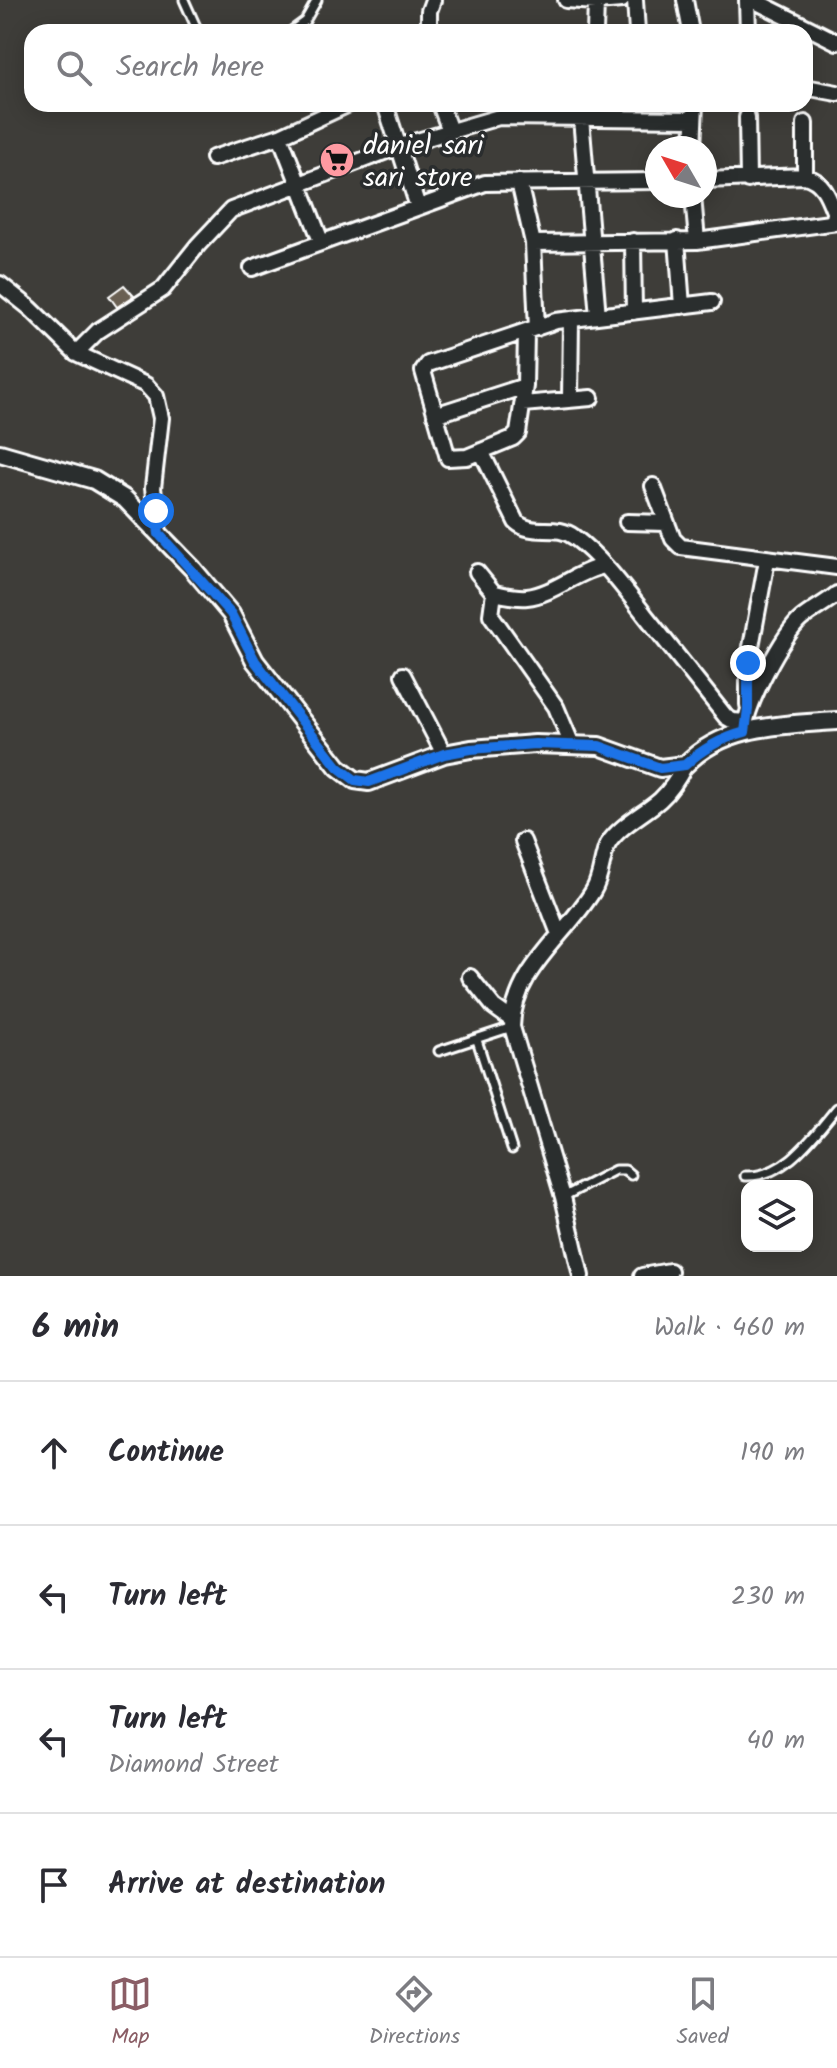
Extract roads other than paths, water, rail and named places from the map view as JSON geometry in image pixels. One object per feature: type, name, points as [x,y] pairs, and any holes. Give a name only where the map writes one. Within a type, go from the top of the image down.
[{"type":"street","points":[[429,24],[433,0]]},
{"type":"street","points":[[569,0],[622,0]]},
{"type":"street","points":[[635,0],[636,24]]},
{"type":"street","points":[[685,0],[690,24]]},
{"type":"street","points":[[747,0],[748,24]]},
{"type":"street","points":[[753,0],[795,24]]},
{"type":"street","points":[[595,24],[596,2]]},
{"type":"street","points":[[813,33],[837,42]]},
{"type":"street","points":[[813,88],[837,93]]},
{"type":"street","points":[[213,158],[280,136],[332,112]]},
{"type":"street","points":[[388,112],[418,207]]},
{"type":"street","points":[[443,112],[450,131]]},
{"type":"street","points":[[76,353],[98,331],[163,289],[231,210],[400,146],[450,131],[499,117],[569,112]]},
{"type":"street","points":[[583,112],[598,316]]},
{"type":"street","points":[[693,136],[694,112]]},
{"type":"street","points":[[747,117],[748,180]]},
{"type":"street","points":[[805,123],[805,176]]},
{"type":"street","points":[[280,136],[321,241]]},
{"type":"street","points":[[533,243],[697,241],[837,219],[825,190],[817,180],[805,176],[717,180]]},
{"type":"street","points":[[252,268],[485,183],[645,181]]},
{"type":"street","points":[[519,182],[533,243],[532,330],[516,435],[467,457],[448,458],[424,367],[532,330],[571,319],[712,302]]},
{"type":"street","points":[[694,208],[697,241]]},
{"type":"street","points":[[677,240],[682,306]]},
{"type":"street","points":[[633,241],[634,312]]},
{"type":"street","points":[[0,284],[76,353],[146,385],[156,396],[161,418],[153,488],[159,534]]},
{"type":"street","points":[[570,399],[571,319]]},
{"type":"street","points":[[435,415],[525,386]]},
{"type":"street","points":[[523,404],[591,398]]},
{"type":"street","points":[[481,451],[516,522],[522,528],[533,531],[565,532],[574,537],[604,566],[726,717],[733,721],[746,721],[757,728],[837,721]]},
{"type":"street","points":[[0,453],[94,480],[125,499],[231,614],[255,661],[346,774],[355,780],[369,782],[444,754],[535,744],[599,746],[660,768],[685,765]]},
{"type":"street","points":[[653,486],[673,539],[681,547],[837,567]]},
{"type":"street","points":[[627,522],[667,523]]},
{"type":"street","points":[[746,721],[748,663],[767,560]]},
{"type":"street","points":[[477,572],[494,593],[527,597],[588,569],[604,566]]},
{"type":"street","points":[[494,593],[491,615],[556,707],[572,745]]},
{"type":"street","points":[[512,1023],[524,983],[594,891],[608,845],[672,788],[685,765],[695,756],[746,721],[787,634],[801,619],[837,594]]},
{"type":"street","points":[[403,675],[444,754]]},
{"type":"street","points":[[523,841],[559,934]]},
{"type":"street","points":[[470,977],[494,1007],[512,1023],[563,1197],[581,1276]]},
{"type":"street","points":[[642,1276],[670,1271]]},
{"type":"lane","points":[[184,0],[195,24]]},
{"type":"lane","points":[[301,24],[317,0]]},
{"type":"lane","points":[[439,1051],[477,1040],[512,1023]]},
{"type":"lane","points":[[477,1040],[512,1149]]},
{"type":"lane","points":[[745,1176],[756,1176],[787,1161],[800,1151],[837,1108]]},
{"type":"lane","points":[[563,1197],[615,1170],[625,1170],[631,1175]]},
{"type":"place","name":"daniel sari sari store","points":[[337,160]]}]
